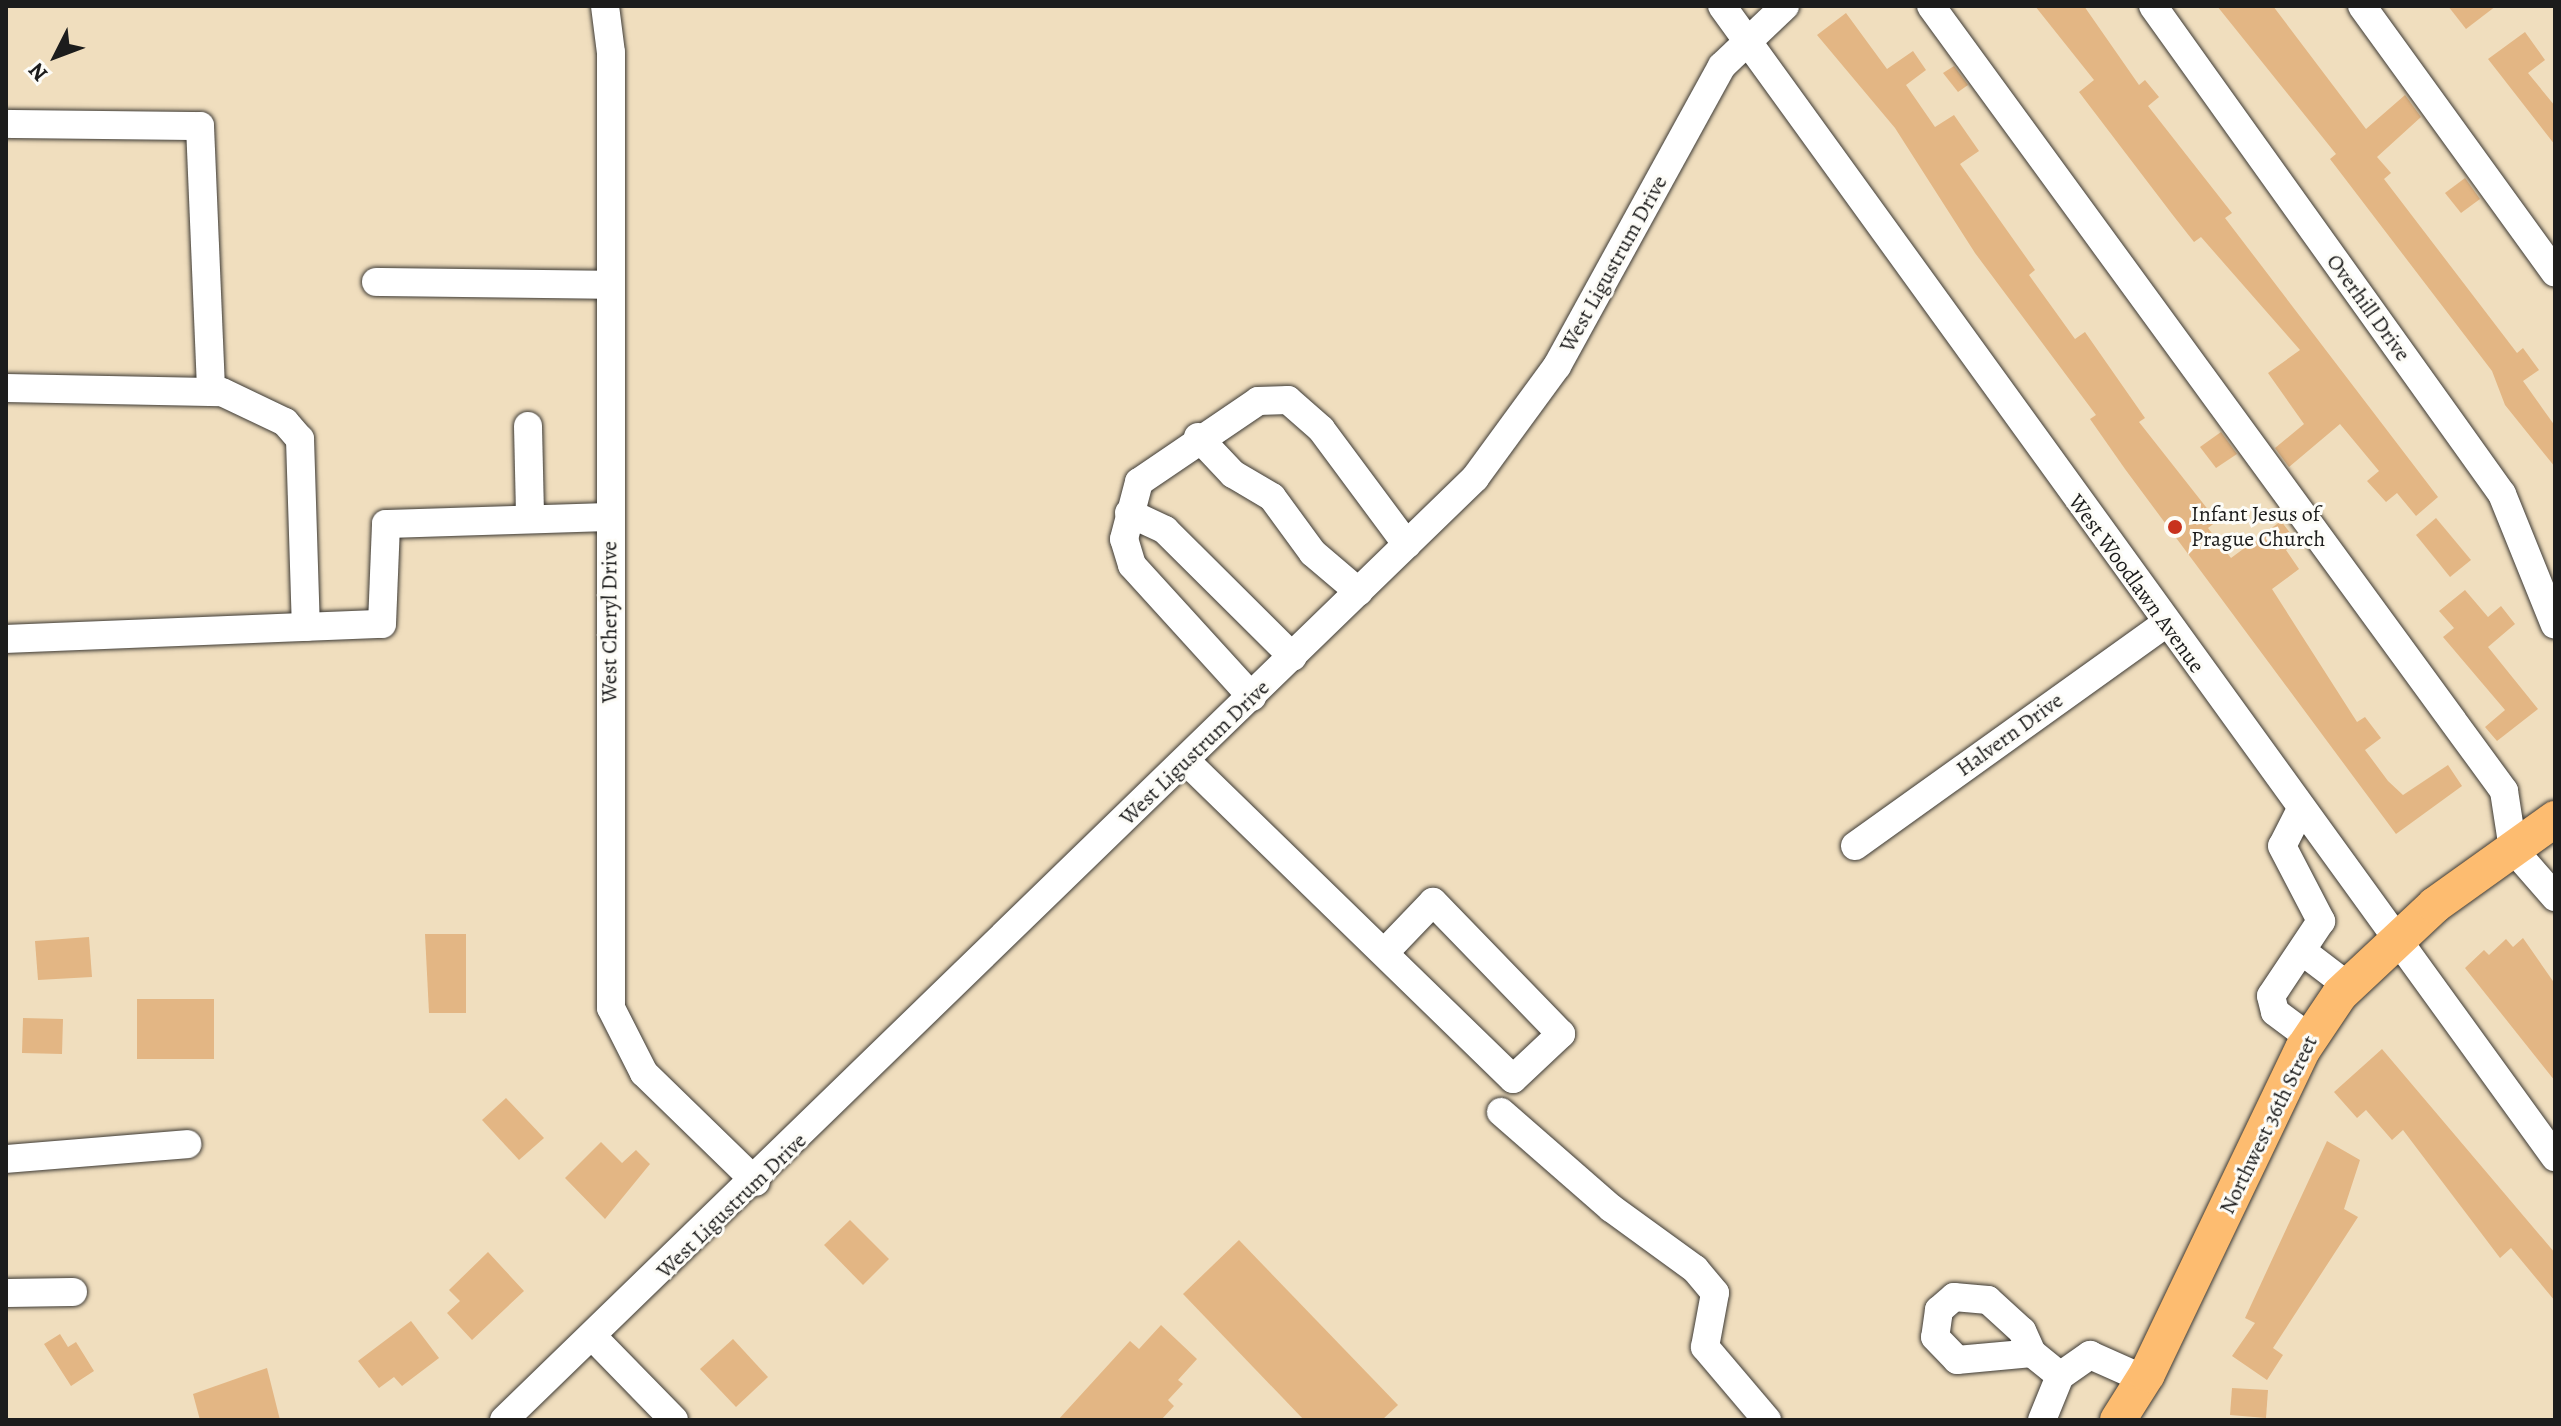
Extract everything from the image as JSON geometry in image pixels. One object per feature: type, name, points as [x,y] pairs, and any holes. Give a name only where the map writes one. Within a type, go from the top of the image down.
[{"type":"main road","name":"Northwest 36th Street","points":[[2124,1418],[2310,1038],[2348,986],[2394,942],[2555,819]]},
{"type":"street","name":"West Cheryl Drive","points":[[605,6],[610,285],[611,1008],[644,1073],[756,1182]]},
{"type":"street","name":"West Woodlawn Avenue","points":[[1722,6],[2394,942],[2555,1157]]},
{"type":"street","name":"West Ligustrum Drive","points":[[504,1420],[595,1339],[1475,478],[1534,404],[1705,94],[1746,39],[1785,6]]},
{"type":"street","points":[[1931,6],[2504,791],[2513,849],[2555,897]]},
{"type":"street","name":"Overhill Drive","points":[[2153,6],[2502,494],[2555,625]]},
{"type":"street","points":[[2362,6],[2555,273]]},
{"type":"street","points":[[6,124],[200,126],[211,391]]},
{"type":"street","points":[[376,282],[610,285]]},
{"type":"street","points":[[6,388],[211,391],[285,422],[300,439],[306,627]]},
{"type":"street","points":[[1252,697],[1132,565],[1124,539],[1139,482],[1198,437],[1258,401],[1288,400],[1321,429],[1407,545]]},
{"type":"street","points":[[528,426],[530,517]]},
{"type":"street","points":[[1198,437],[1224,467],[1272,497],[1313,553],[1359,592]]},
{"type":"street","points":[[1129,513],[1165,530],[1293,657]]},
{"type":"street","points":[[6,639],[382,624],[386,524],[530,517],[610,517]]},
{"type":"street","name":"Halvern Drive","points":[[1855,846],[2165,624]]},
{"type":"street","points":[[1186,761],[1513,1079],[1561,1034],[1433,902],[1385,952]]},
{"type":"street","points":[[2300,811],[2282,846],[2321,921],[2271,996],[2275,1012],[2310,1038]]},
{"type":"street","points":[[2302,951],[2348,986]]},
{"type":"street","points":[[1501,1112],[1611,1208],[1695,1269],[1715,1293],[1705,1347],[1767,1420]]},
{"type":"street","points":[[6,1159],[187,1144]]},
{"type":"street","points":[[6,1293],[73,1292]]},
{"type":"street","points":[[595,1339],[674,1420]]},
{"type":"street","points":[[2032,1353],[2060,1376]]},
{"type":"street","points":[[2042,1420],[2060,1376],[2090,1355],[2144,1379]]},
{"type":"building","points":[[2035,6],[2084,6],[2139,85],[2145,80],[2159,97],[2148,106],[2232,213],[2225,218],[2438,497],[2416,516],[2397,493],[2386,502],[2367,481],[2379,471],[2340,424],[2289,467],[2275,448],[2304,424],[2268,373],[2300,350],[2201,237],[2194,242],[2172,214],[2079,92],[2094,80]]},
{"type":"building","points":[[2217,6],[2273,6],[2366,129],[2405,95],[2421,117],[2377,157],[2391,173],[2384,179],[2517,353],[2523,348],[2539,370],[2523,381],[2555,426],[2555,467],[2505,405],[2492,371],[2330,159],[2336,154]]},
{"type":"building","points":[[2448,6],[2496,6],[2466,29]]},
{"type":"building","points":[[1846,13],[1887,69],[1913,51],[1926,70],[1906,85],[1935,127],[1954,115],[1979,151],[1960,164],[2035,270],[2029,275],[2075,339],[2085,332],[2145,418],[2139,422],[2217,521],[2208,528],[2231,558],[2281,521],[2297,542],[2286,550],[2299,569],[2272,589],[2357,722],[2365,717],[2381,738],[2365,750],[2388,781],[2403,795],[2448,765],[2462,786],[2396,834],[2125,469],[2090,419],[2096,415],[1975,253],[1895,128],[1817,35]]},
{"type":"building","points":[[2525,32],[2545,60],[2528,73],[2555,106],[2555,145],[2488,59]]},
{"type":"building","points":[[1954,66],[1968,85],[1958,92],[1943,73]]},
{"type":"building","points":[[2465,178],[2480,199],[2461,213],[2445,193]]},
{"type":"building","points":[[2221,432],[2237,454],[2216,468],[2200,447]]},
{"type":"building","points":[[2436,518],[2471,560],[2450,577],[2416,535]]},
{"type":"building","points":[[2465,590],[2488,617],[2501,606],[2515,624],[2488,647],[2538,709],[2497,741],[2485,727],[2505,710],[2443,637],[2454,628],[2439,611]]},
{"type":"building","points":[[425,934],[466,934],[466,1013],[429,1013]]},
{"type":"building","points":[[89,937],[92,977],[38,980],[35,941]]},
{"type":"building","points":[[2523,938],[2555,984],[2555,1081],[2465,968],[2484,950],[2489,955],[2506,939],[2513,947]]},
{"type":"building","points":[[137,999],[214,999],[214,1059],[137,1059]]},
{"type":"building","points":[[23,1018],[63,1019],[62,1054],[22,1053]]},
{"type":"building","points":[[2382,1049],[2555,1253],[2555,1301],[2511,1248],[2500,1258],[2403,1130],[2392,1140],[2366,1110],[2357,1118],[2334,1092]]},
{"type":"building","points":[[506,1098],[544,1138],[519,1160],[482,1120]]},
{"type":"building","points":[[2327,1141],[2360,1160],[2344,1209],[2358,1217],[2273,1348],[2283,1355],[2267,1380],[2232,1356],[2255,1323],[2245,1318]]},
{"type":"building","points":[[601,1142],[622,1163],[636,1150],[650,1164],[605,1219],[565,1178]]},
{"type":"building","points":[[850,1220],[889,1259],[863,1285],[824,1245]]},
{"type":"building","points":[[1239,1240],[1398,1405],[1382,1420],[1304,1420],[1183,1294]]},
{"type":"building","points":[[488,1252],[524,1291],[472,1340],[447,1313],[460,1301],[449,1290]]},
{"type":"building","points":[[411,1321],[439,1358],[402,1386],[394,1377],[379,1388],[358,1361]]},
{"type":"building","points":[[1161,1325],[1197,1359],[1178,1380],[1183,1384],[1168,1400],[1174,1406],[1161,1420],[1058,1420],[1130,1341],[1139,1349]]},
{"type":"building","points":[[60,1334],[68,1347],[76,1342],[94,1371],[71,1386],[44,1344]]},
{"type":"building","points":[[733,1339],[768,1377],[736,1407],[700,1369]]},
{"type":"building","points":[[267,1368],[280,1420],[200,1420],[193,1394]]},
{"type":"building","points":[[2232,1388],[2268,1390],[2266,1418],[2230,1415]]},
{"type":"place","name":"Infant Jesus of Prague Church","points":[[2175,527]]}]
